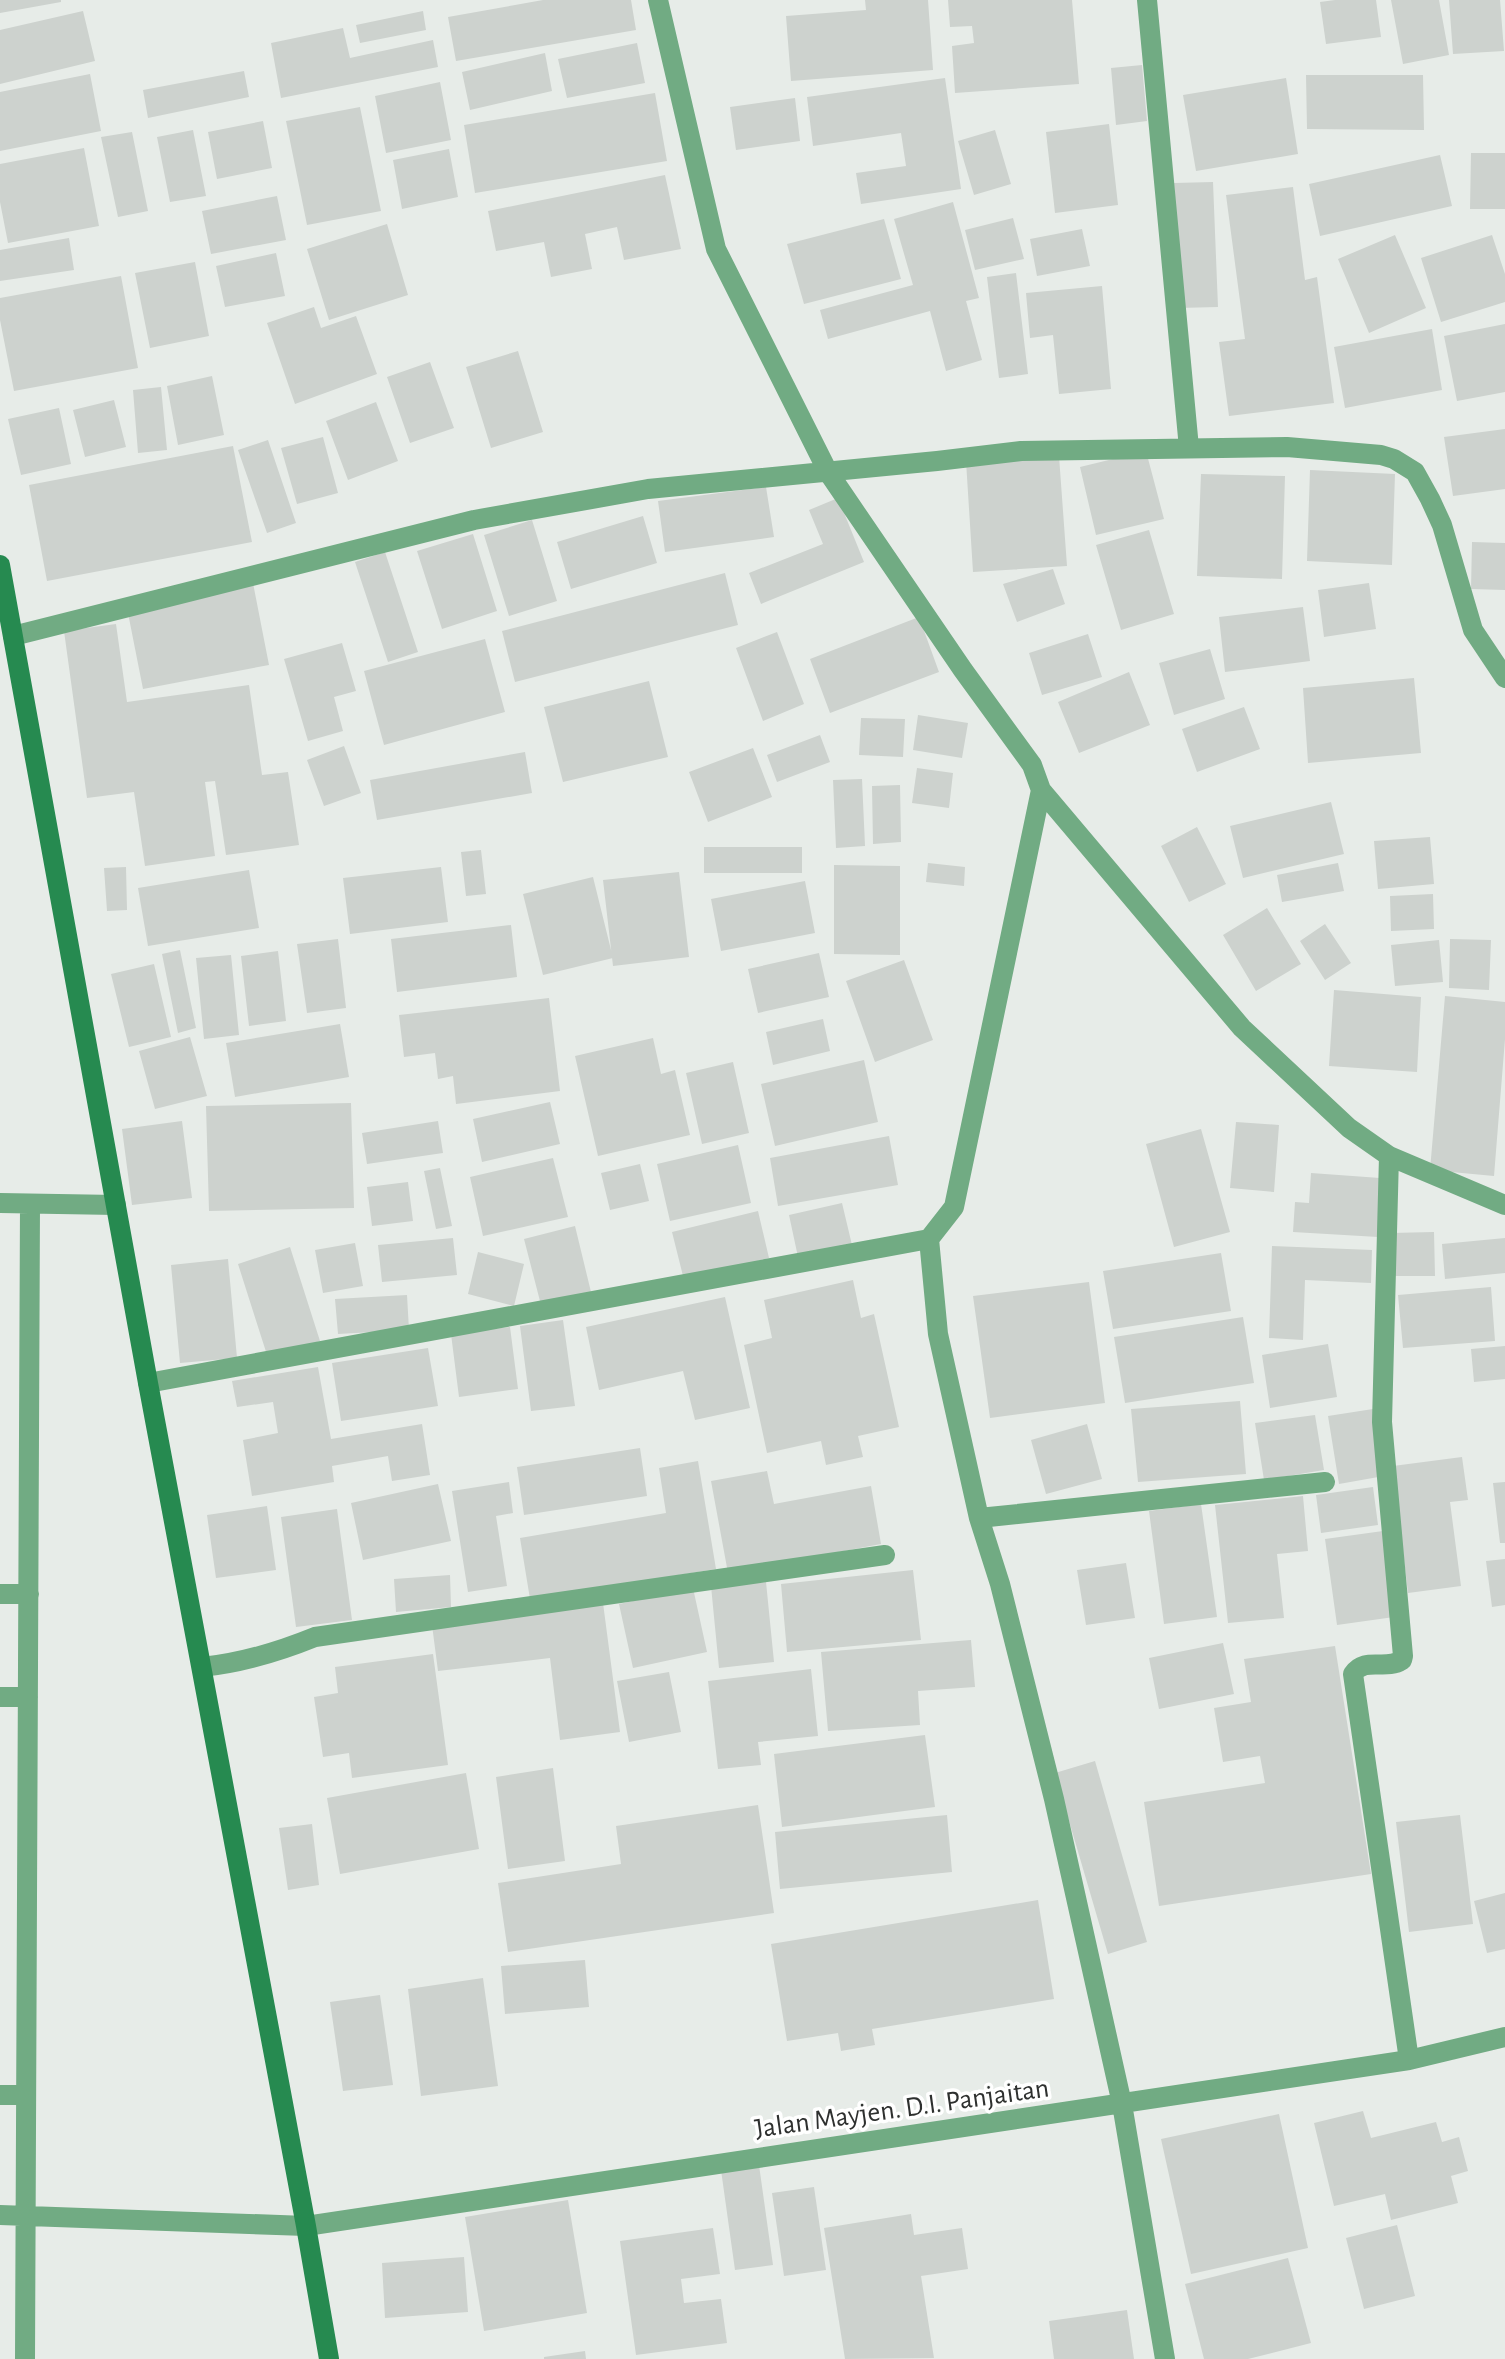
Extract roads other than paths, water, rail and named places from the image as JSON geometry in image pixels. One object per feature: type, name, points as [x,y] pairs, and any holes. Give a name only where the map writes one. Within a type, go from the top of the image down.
[{"type":"main road","points":[[0,565],[329,2359]]},
{"type":"street","points":[[658,0],[716,249],[828,472],[1032,765],[1041,790],[1242,1028],[1349,1128],[1389,1156],[1505,1205]]},
{"type":"street","points":[[1147,0],[1189,448]]},
{"type":"street","points":[[13,636],[474,520],[648,489],[1021,451],[1287,447],[1381,455],[1415,472],[1442,525],[1473,630],[1505,678]]},
{"type":"street","points":[[148,1383],[929,1239],[954,1207],[1041,790]]},
{"type":"street","points":[[1389,1156],[1382,1422],[1403,1656],[1394,1665],[1364,1664],[1353,1674],[1409,2060]]},
{"type":"street","points":[[0,1203],[116,1205]]},
{"type":"street","points":[[25,2359],[30,1204]]},
{"type":"street","points":[[929,1239],[938,1334],[979,1518],[1000,1584],[1054,1799],[1122,2104],[1165,2359]]},
{"type":"street","points":[[979,1518],[1325,1482]]},
{"type":"street","points":[[202,1667],[227,1665],[280,1652],[315,1637],[885,1555]]},
{"type":"street","points":[[0,1594],[29,1594]]},
{"type":"street","points":[[0,1697],[28,1697]]},
{"type":"street","name":"Jalan Mayjen. D.I. Panjaitan","points":[[0,2215],[306,2226],[1409,2060],[1505,2037]]},
{"type":"street","points":[[0,2095],[26,2095]]}]
